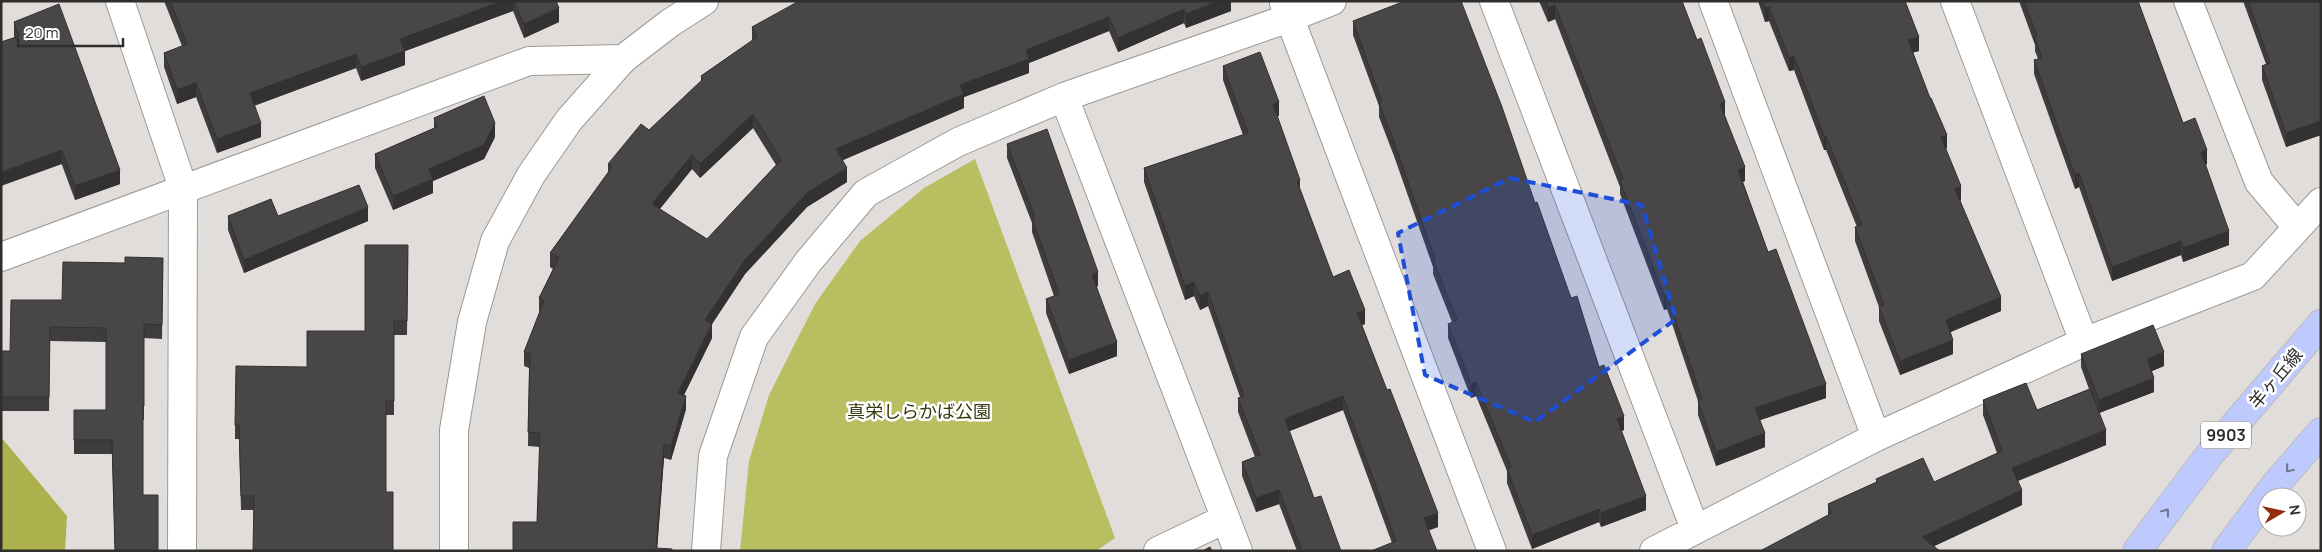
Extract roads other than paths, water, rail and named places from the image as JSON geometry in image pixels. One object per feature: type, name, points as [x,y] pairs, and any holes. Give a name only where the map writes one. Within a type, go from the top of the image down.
[{"type":"main road","name":"羊ヶ丘線","points":[[2136,551],[2210,454],[2321,324]]},
{"type":"main road","points":[[2226,551],[2276,484],[2321,432]]},
{"type":"street","points":[[120,1],[183,188],[182,551]]},
{"type":"street","points":[[454,551],[454,430],[472,322],[495,241],[531,175],[569,120],[623,59],[670,23],[704,1]]},
{"type":"street","points":[[706,551],[712,456],[754,337],[808,262],[866,193],[958,142],[1064,97],[1286,10],[1332,1]]},
{"type":"street","points":[[1494,1],[1695,529]]},
{"type":"street","points":[[1713,1],[1876,437]]},
{"type":"street","points":[[1955,1],[2084,342]]},
{"type":"street","points":[[2188,1],[2259,182],[2297,227]]},
{"type":"street","points":[[1286,10],[1492,551]]},
{"type":"street","points":[[1,257],[529,61],[623,59]]},
{"type":"street","points":[[1064,97],[1238,551]]},
{"type":"street","points":[[1654,551],[1876,437],[2084,342],[2254,276],[2321,202]]},
{"type":"street","points":[[1158,551],[1225,519]]},
{"type":"park label","name":"真栄しらかば公園","points":[[919,411]]}]
